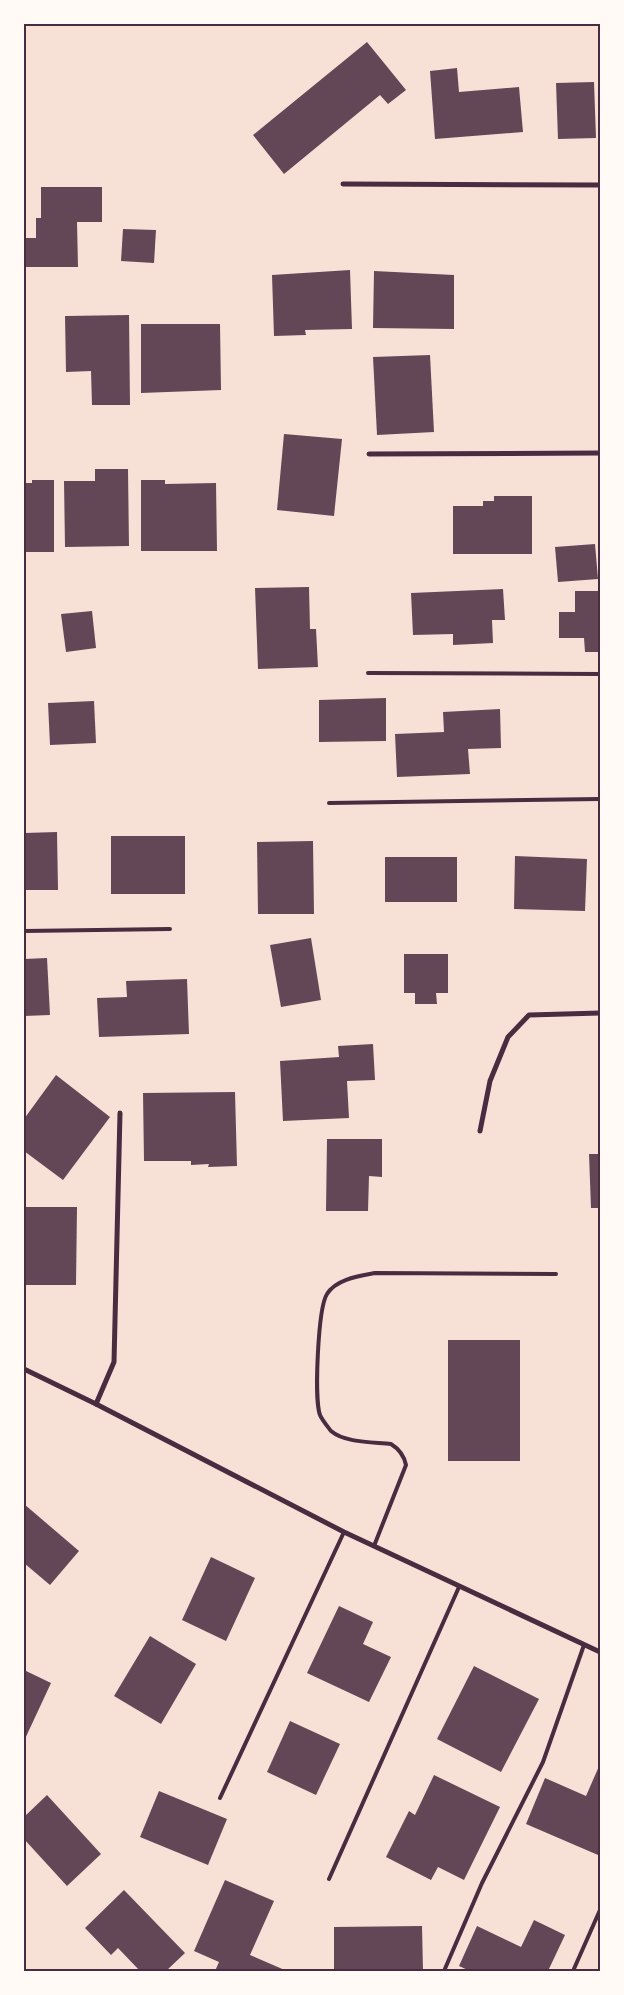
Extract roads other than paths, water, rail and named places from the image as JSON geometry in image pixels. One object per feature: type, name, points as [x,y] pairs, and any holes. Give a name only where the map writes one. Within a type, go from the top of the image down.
[{"type":"street","points":[[343,184],[600,186]]},
{"type":"street","points":[[369,454],[600,453]]},
{"type":"street","points":[[480,1131],[490,1080],[508,1036],[530,1015],[600,1014]]},
{"type":"street","points":[[96,1404],[114,1362],[120,1114]]},
{"type":"street","points":[[24,1369],[344,1532],[600,1652]]},
{"type":"lane","points":[[368,673],[600,674]]},
{"type":"lane","points":[[329,802],[600,799]]},
{"type":"lane","points":[[24,930],[170,929]]},
{"type":"lane","points":[[374,1546],[406,1465],[405,1458],[391,1444],[341,1437],[331,1431],[321,1416],[317,1400],[321,1308],[327,1292],[348,1279],[375,1273],[556,1274]]},
{"type":"lane","points":[[220,1798],[344,1532]]},
{"type":"lane","points":[[329,1879],[459,1587]]},
{"type":"lane","points":[[444,1971],[482,1883],[543,1762],[584,1645]]},
{"type":"lane","points":[[573,1971],[600,1910]]}]
